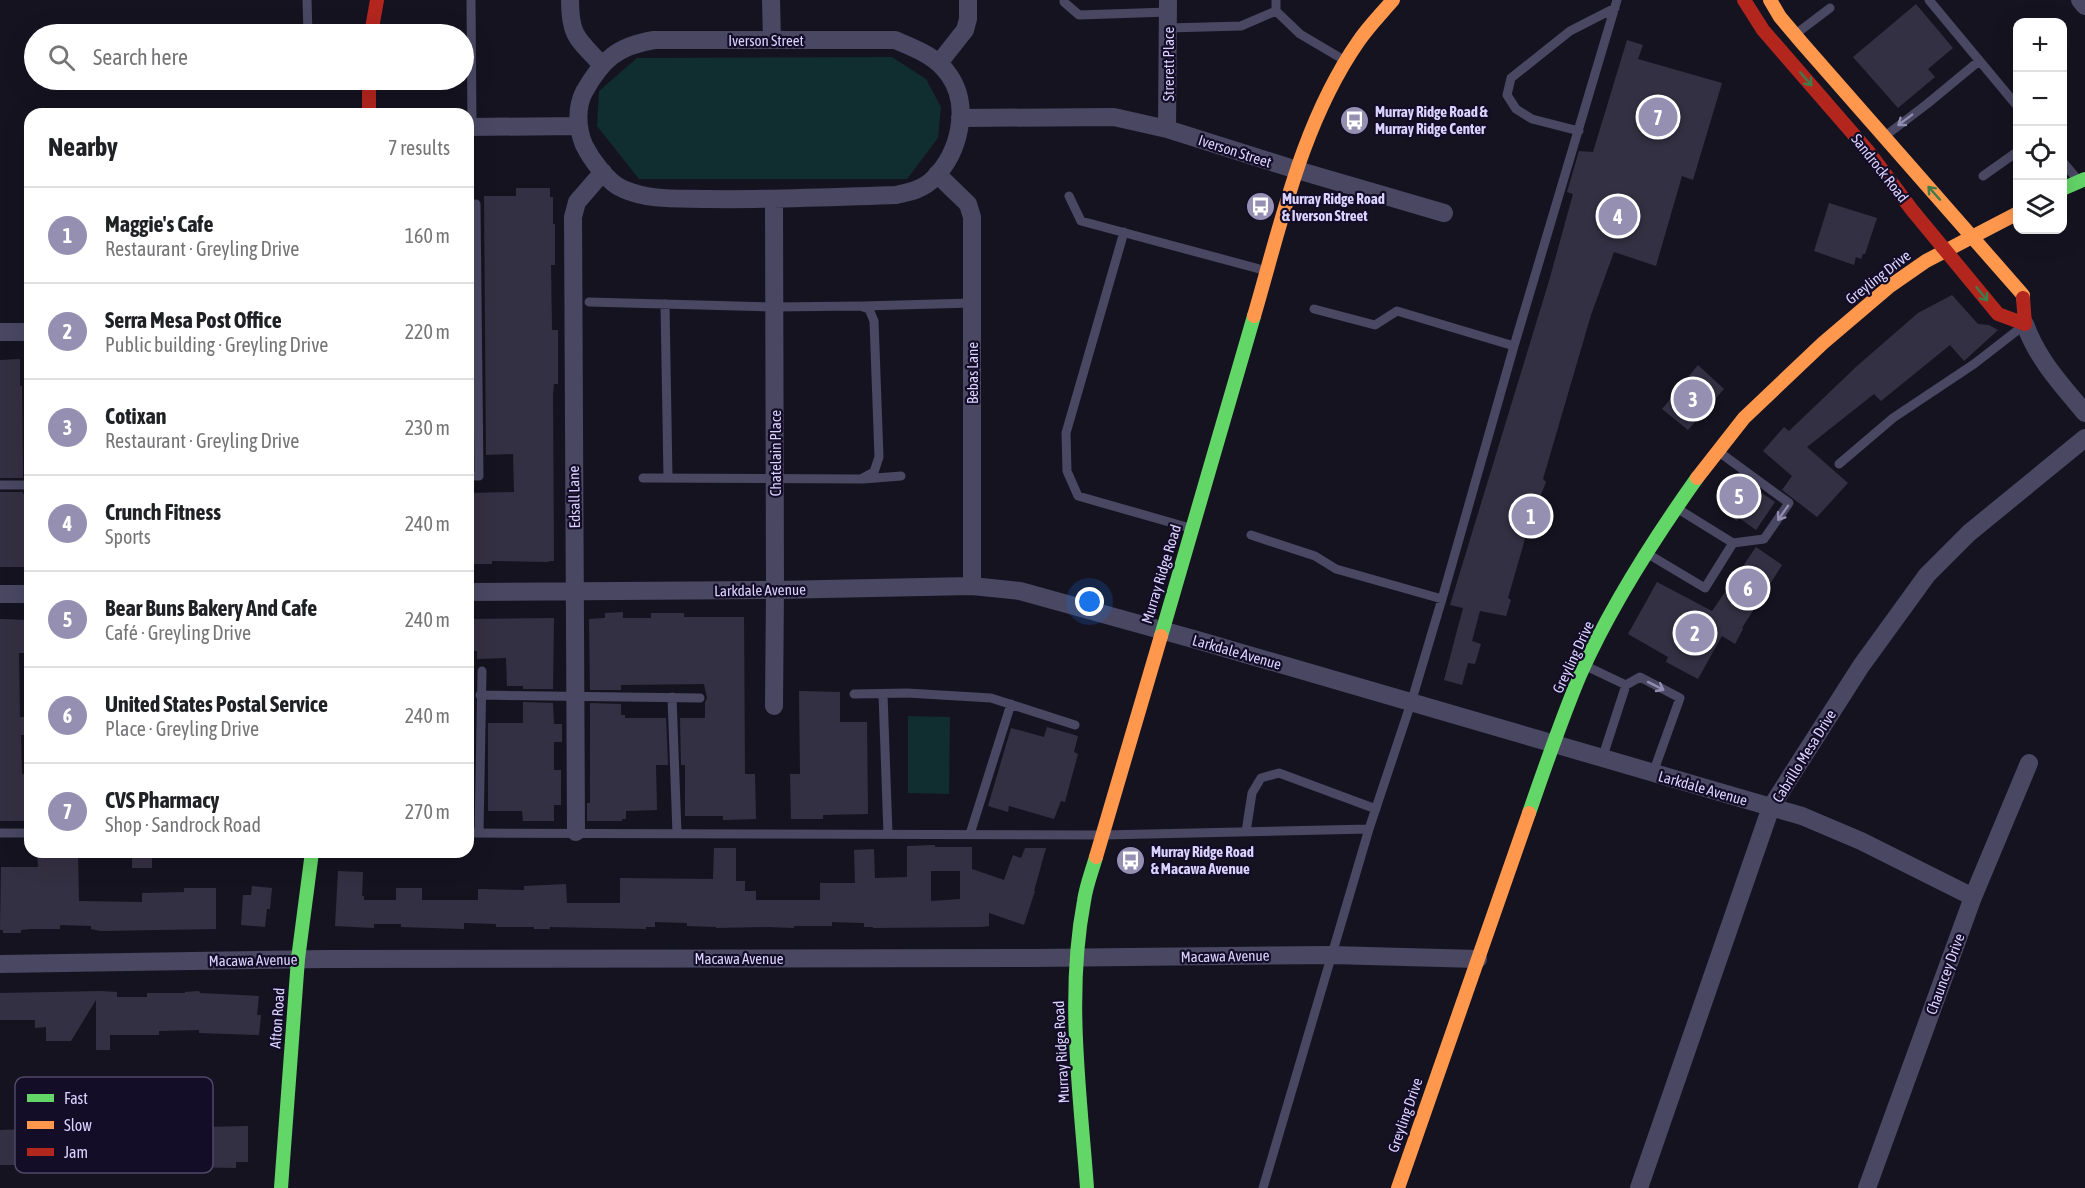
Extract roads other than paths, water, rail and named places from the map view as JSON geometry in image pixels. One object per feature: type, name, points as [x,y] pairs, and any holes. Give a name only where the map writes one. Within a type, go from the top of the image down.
[{"type":"main road","points":[[373,24],[377,0]]},
{"type":"main road","name":"Murray Ridge Road","points":[[1087,1188],[1074,1011],[1076,957],[1084,899],[1296,170],[1325,99],[1358,42],[1393,0]]},
{"type":"main road","name":"Sandrock Road","points":[[1744,0],[1763,30],[1868,151],[1912,210],[1998,314],[2025,324],[2023,295],[1795,35],[1770,0]]},
{"type":"main road","points":[[369,90],[369,108]]},
{"type":"main road","points":[[2067,187],[2082,180]]},
{"type":"main road","name":"Greyling Drive","points":[[1398,1188],[1553,744],[1586,666],[1646,552],[1744,418],[1842,326],[1915,268],[2013,216]]},
{"type":"main road","name":"Afton Road","points":[[280,1188],[298,959],[311,858]]},
{"type":"street","points":[[570,0],[573,32],[602,65]]},
{"type":"street","points":[[771,0],[772,40]]},
{"type":"street","points":[[939,63],[965,30],[968,19],[968,0]]},
{"type":"street","points":[[2080,0],[2085,6]]},
{"type":"street","name":"Strerett Place","points":[[1167,129],[1168,13]]},
{"type":"street","name":"Iverson Street","points":[[654,40],[772,40],[895,40],[926,54],[950,75],[956,87],[961,108],[957,139],[948,160],[933,179],[915,190],[896,195],[774,200],[650,198],[621,188],[603,172],[588,153],[581,137],[578,107],[590,82],[602,65],[620,50],[636,43],[654,40]]},
{"type":"street","name":"Iverson Street","points":[[960,118],[1114,117],[1167,129],[1444,213]]},
{"type":"street","points":[[474,127],[579,126]]},
{"type":"street","name":"Edsall Lane","points":[[576,832],[573,217],[577,202],[603,172]]},
{"type":"street","name":"Bebas Lane","points":[[937,174],[968,204],[972,217],[972,586]]},
{"type":"street","name":"Chatelain Place","points":[[774,200],[776,590],[774,706]]},
{"type":"street","name":"Sandrock Road","points":[[2025,324],[2031,342],[2042,360],[2085,412]]},
{"type":"street","points":[[0,332],[24,332]]},
{"type":"street","name":"Cabrillo Mesa Drive","points":[[1639,1188],[1771,807],[1861,666],[1927,575],[1969,533],[2085,438]]},
{"type":"street","name":"Larkdale Avenue","points":[[474,592],[972,586],[1020,591],[1197,640],[1802,816],[1861,841],[1972,897]]},
{"type":"street","points":[[0,594],[24,594]]},
{"type":"street","name":"Chauncey Drive","points":[[1867,1188],[1972,897],[2029,762]]},
{"type":"street","name":"Macawa Avenue","points":[[0,964],[298,959],[1331,954],[1478,959]]},
{"type":"lane","points":[[307,0],[308,24]]},
{"type":"lane","points":[[471,0],[471,24]]},
{"type":"lane","points":[[1064,0],[1064,3],[1079,15],[1168,13],[1241,26],[1276,11]]},
{"type":"lane","points":[[1276,0],[1276,11],[1300,34],[1347,62]]},
{"type":"lane","points":[[1929,0],[2013,101]]},
{"type":"lane","points":[[1580,131],[1532,119],[1516,109],[1507,94],[1511,78],[1570,31],[1616,4]]},
{"type":"lane","points":[[1263,1188],[1369,829],[1411,703],[1616,4]]},
{"type":"lane","points":[[1779,47],[1830,8]]},
{"type":"lane","points":[[1884,136],[1927,104],[1979,60]]},
{"type":"lane","points":[[470,90],[470,108]]},
{"type":"lane","points":[[1983,176],[2013,159]]},
{"type":"lane","points":[[2067,166],[2082,180]]},
{"type":"lane","points":[[1069,196],[1081,221],[1266,271]]},
{"type":"lane","points":[[474,216],[476,204]]},
{"type":"lane","points":[[1124,232],[1066,433],[1067,471],[1078,496],[1192,529]]},
{"type":"lane","points":[[474,298],[479,476],[474,476]]},
{"type":"lane","points":[[589,302],[774,307],[972,303]]},
{"type":"lane","points":[[665,304],[668,478]]},
{"type":"lane","points":[[860,306],[869,309],[874,321],[879,457],[874,472],[861,479]]},
{"type":"lane","points":[[1314,309],[1375,325],[1397,310],[1514,346]]},
{"type":"lane","points":[[1839,464],[1893,418],[1974,364],[2025,324]]},
{"type":"lane","points":[[1676,508],[1733,543],[1764,539],[1789,503],[1718,451]]},
{"type":"lane","points":[[643,478],[861,479],[901,476]]},
{"type":"lane","points":[[0,485],[24,485]]},
{"type":"lane","points":[[1251,535],[1315,556],[1335,569],[1442,599]]},
{"type":"lane","points":[[1646,552],[1705,588],[1733,543]]},
{"type":"lane","points":[[1586,666],[1626,685]]},
{"type":"lane","points":[[479,833],[482,671]]},
{"type":"lane","points":[[1602,759],[1626,685],[1640,677],[1680,698],[1653,773]]},
{"type":"lane","points":[[854,694],[991,698],[1075,725]]},
{"type":"lane","points":[[884,694],[888,834]]},
{"type":"lane","points":[[480,695],[700,698]]},
{"type":"lane","points":[[672,697],[677,833]]},
{"type":"lane","points":[[970,834],[1011,704]]},
{"type":"lane","points":[[1246,832],[1252,793],[1261,778],[1279,772],[1376,809]]},
{"type":"lane","points":[[474,833],[1104,835],[1369,829]]},
{"type":"lane","points":[[0,833],[24,833]]},
{"type":"place","name":"CVS Pharmacy","points":[[1658,117]]},
{"type":"place","name":"Murray Ridge Road & Murray Ridge Center","points":[[1354,120]]},
{"type":"place","name":"Murray Ridge Road & Iverson Street","points":[[1261,207]]},
{"type":"place","name":"Crunch Fitness","points":[[1618,216]]},
{"type":"place","name":"Cotixan","points":[[1693,399]]},
{"type":"place","name":"Bear Buns Bakery And Cafe","points":[[1739,496]]},
{"type":"place","name":"Maggie's Cafe","points":[[1531,516]]},
{"type":"place","name":"United States Postal Service","points":[[1748,588]]},
{"type":"place","name":"Serra Mesa Post Office","points":[[1695,633]]},
{"type":"place","name":"Murray Ridge Road & Macawa Avenue","points":[[1130,860]]}]
